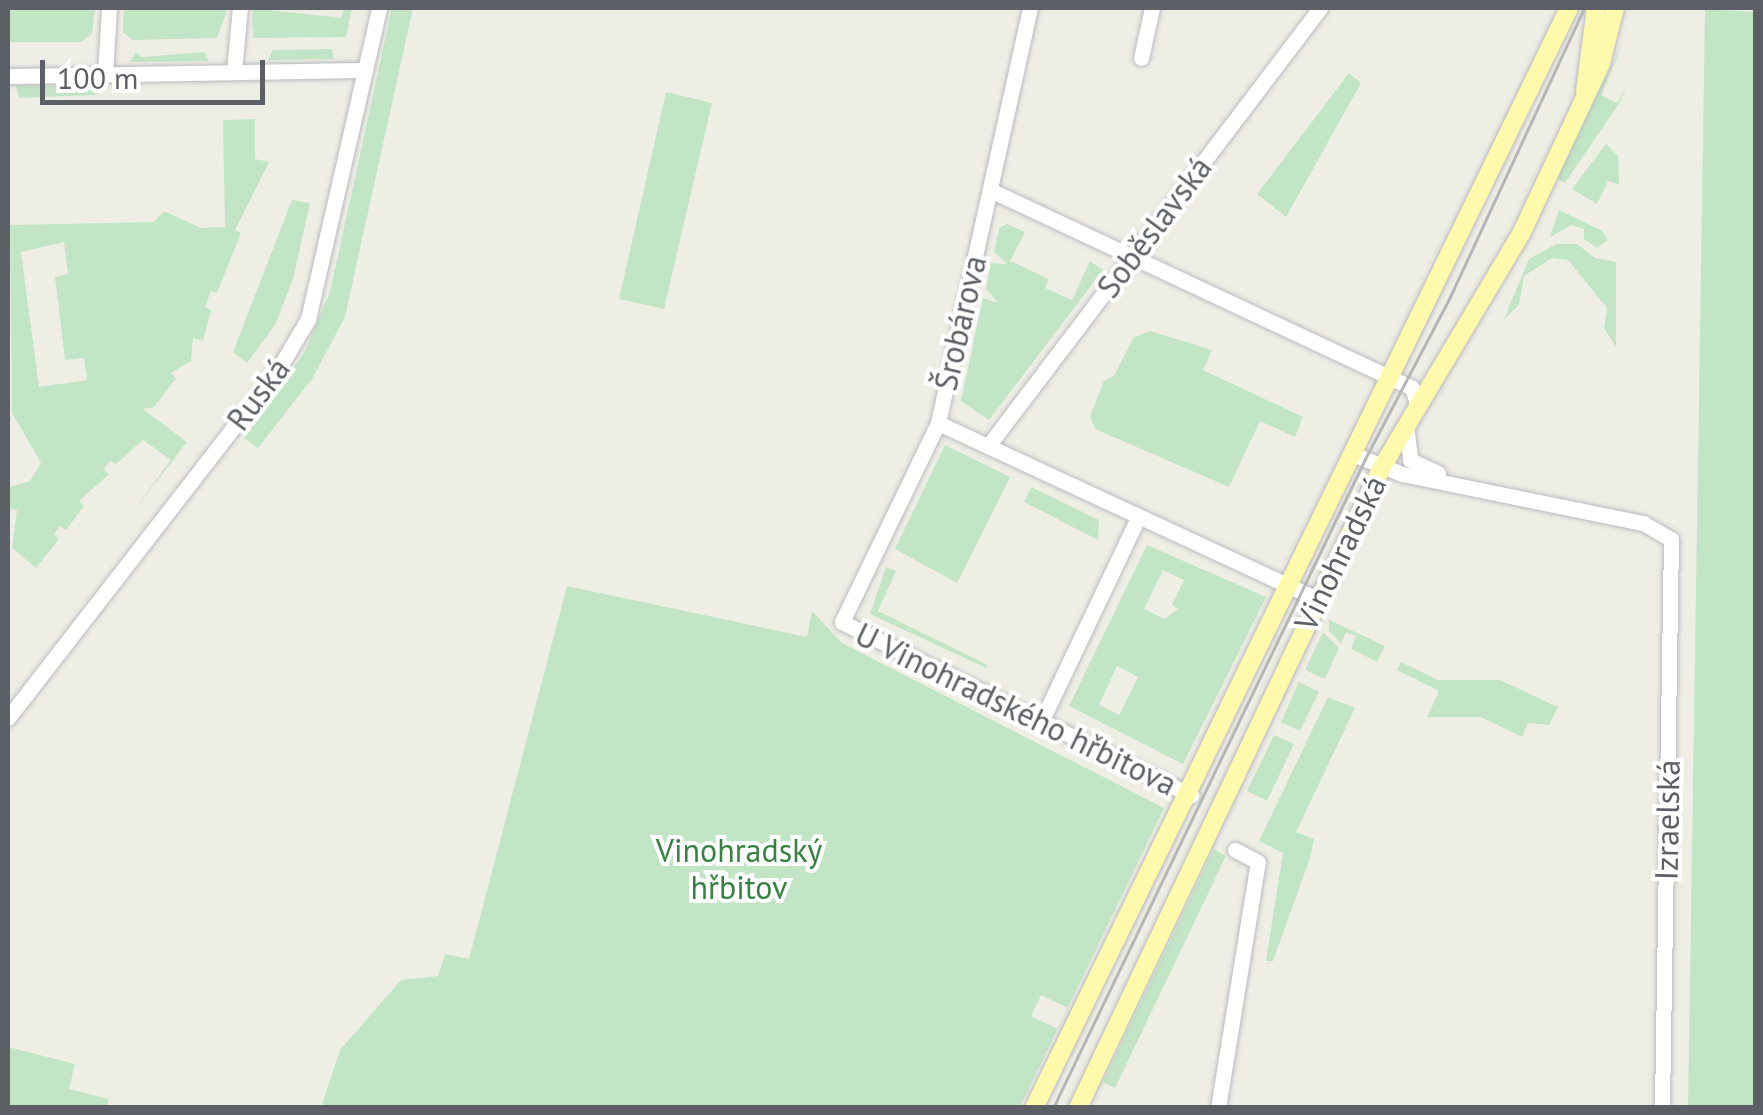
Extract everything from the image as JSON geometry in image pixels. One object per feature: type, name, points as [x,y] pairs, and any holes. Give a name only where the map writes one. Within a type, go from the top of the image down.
[{"type":"main road","name":"Vinohradská","points":[[1034,1108],[1569,8]]},
{"type":"main road","points":[[1584,99],[1596,8]]},
{"type":"main road","name":"Vinohradská","points":[[1078,1108],[1382,467],[1417,403],[1498,281],[1584,99],[1616,8]]},
{"type":"street","points":[[105,74],[109,8]]},
{"type":"street","points":[[234,71],[240,8]]},
{"type":"street","name":"Ruská","points":[[8,718],[294,345],[316,300],[379,8]]},
{"type":"street","name":"Šrobárova","points":[[842,622],[938,423],[1030,8]]},
{"type":"street","points":[[1141,58],[1152,8]]},
{"type":"street","name":"Soběslavská","points":[[988,446],[1320,8]]},
{"type":"street","points":[[8,76],[365,70]]},
{"type":"street","points":[[990,190],[1412,388],[1417,403]]},
{"type":"street","points":[[938,423],[1318,599]]},
{"type":"street","points":[[1406,423],[1410,460],[1466,483]]},
{"type":"street","points":[[1353,454],[1382,467],[1466,483]]},
{"type":"street","name":"Izraelská","points":[[1466,483],[1668,534],[1673,547],[1662,1108]]},
{"type":"street","points":[[1041,722],[1139,516]]},
{"type":"street","name":"U Vinohradského hřbitova","points":[[842,622],[1190,794]]},
{"type":"street","points":[[1218,1108],[1258,862],[1235,850]]},
{"type":"green space","points":[[8,8],[95,8],[92,34],[81,42],[8,42]]},
{"type":"green space","points":[[124,8],[228,8],[217,38],[132,40],[123,32]]},
{"type":"green space","points":[[252,8],[341,18],[344,8],[352,8],[346,37],[253,38]]},
{"type":"green space","points":[[392,8],[413,8],[345,317],[312,379],[258,448],[244,438],[304,353],[330,292]]},
{"type":"green space","points":[[1705,9],[1756,12],[1755,1108],[1688,1107]]},
{"type":"green space","points":[[1624,40],[1601,95],[1617,103],[1627,86],[1620,102],[1565,183],[1557,179]]},
{"type":"green space","points":[[332,49],[334,59],[268,60],[273,50]]},
{"type":"green space","points":[[136,52],[142,57],[204,52],[209,61],[130,62]]},
{"type":"green space","points":[[1349,73],[1361,83],[1286,217],[1257,194]]},
{"type":"green space","points":[[16,85],[95,87],[95,95],[19,98]]},
{"type":"green space","points":[[666,92],[712,103],[664,309],[619,299]]},
{"type":"green space","points":[[255,119],[255,159],[269,162],[235,230],[241,233],[217,293],[211,291],[205,307],[211,310],[203,341],[193,338],[191,361],[171,373],[176,378],[154,407],[143,409],[187,442],[126,521],[171,460],[143,440],[116,464],[110,461],[104,469],[109,474],[79,501],[84,506],[66,530],[60,526],[54,534],[59,539],[36,568],[12,548],[17,510],[9,509],[10,487],[30,481],[41,463],[12,413],[10,225],[154,222],[164,211],[201,228],[225,227],[223,120]],"holes":[[[64,242],[68,274],[55,277],[65,360],[84,358],[87,380],[39,387],[21,252]]]},
{"type":"green space","points":[[1606,144],[1618,156],[1619,185],[1608,181],[1597,204],[1572,189]]},
{"type":"green space","points":[[292,200],[310,203],[293,279],[275,325],[247,363],[233,352]]},
{"type":"green space","points":[[1559,210],[1602,231],[1608,240],[1597,248],[1584,239],[1584,229],[1572,225],[1550,237]]},
{"type":"green space","points":[[1007,224],[1025,232],[1010,261],[1049,279],[1045,288],[1072,300],[1090,261],[1103,270],[989,420],[961,401],[983,298],[998,303],[986,289],[991,263],[1007,264],[994,252],[999,228]]},
{"type":"green space","points":[[1556,244],[1577,244],[1595,258],[1616,262],[1616,347],[1604,328],[1607,308],[1568,260],[1552,258],[1524,276],[1519,305],[1504,319],[1529,259]]},
{"type":"green space","points":[[1150,331],[1212,350],[1203,370],[1303,417],[1295,437],[1260,421],[1229,487],[1095,429],[1090,416],[1104,381],[1114,376],[1134,337]]},
{"type":"green space","points":[[945,445],[1010,477],[957,583],[895,549]]},
{"type":"green space","points":[[1031,487],[1099,520],[1098,540],[1024,502]]},
{"type":"green space","points":[[1147,545],[1266,597],[1183,764],[1069,706]],"holes":[[[1163,570],[1184,580],[1172,605],[1178,609],[1165,619],[1144,609]],[[1117,666],[1138,677],[1119,715],[1099,705]]]},
{"type":"green space","points":[[886,567],[896,571],[878,611],[988,665],[986,668],[870,614]]},
{"type":"green space","name":"Vinohradský hřbitov","points":[[567,586],[807,637],[812,611],[842,643],[1164,808],[1068,1008],[1041,995],[1031,1016],[1058,1029],[1020,1107],[321,1107],[340,1050],[401,980],[438,976],[445,954],[469,959]]},
{"type":"green space","points":[[1329,620],[1385,646],[1377,662],[1351,649],[1356,636],[1346,632],[1341,643],[1329,631]]},
{"type":"green space","points":[[1323,632],[1339,648],[1325,679],[1305,670]]},
{"type":"green space","points":[[1401,662],[1438,680],[1500,680],[1558,707],[1549,725],[1528,723],[1522,737],[1481,717],[1427,717],[1439,691],[1397,670]]},
{"type":"green space","points":[[1299,682],[1319,692],[1300,731],[1281,722]]},
{"type":"green space","points":[[1328,697],[1355,708],[1296,832],[1314,839],[1310,858],[1273,961],[1266,961],[1283,853],[1259,841]]},
{"type":"green space","points":[[1274,735],[1294,744],[1267,801],[1247,791]]},
{"type":"green space","points":[[1214,849],[1226,856],[1115,1088],[1103,1082]]},
{"type":"green space","points":[[8,1047],[75,1064],[69,1089],[109,1099],[107,1107],[8,1107]]},
{"type":"tram line","points":[[1053,1108],[1365,459],[1450,297],[1584,8]]}]
